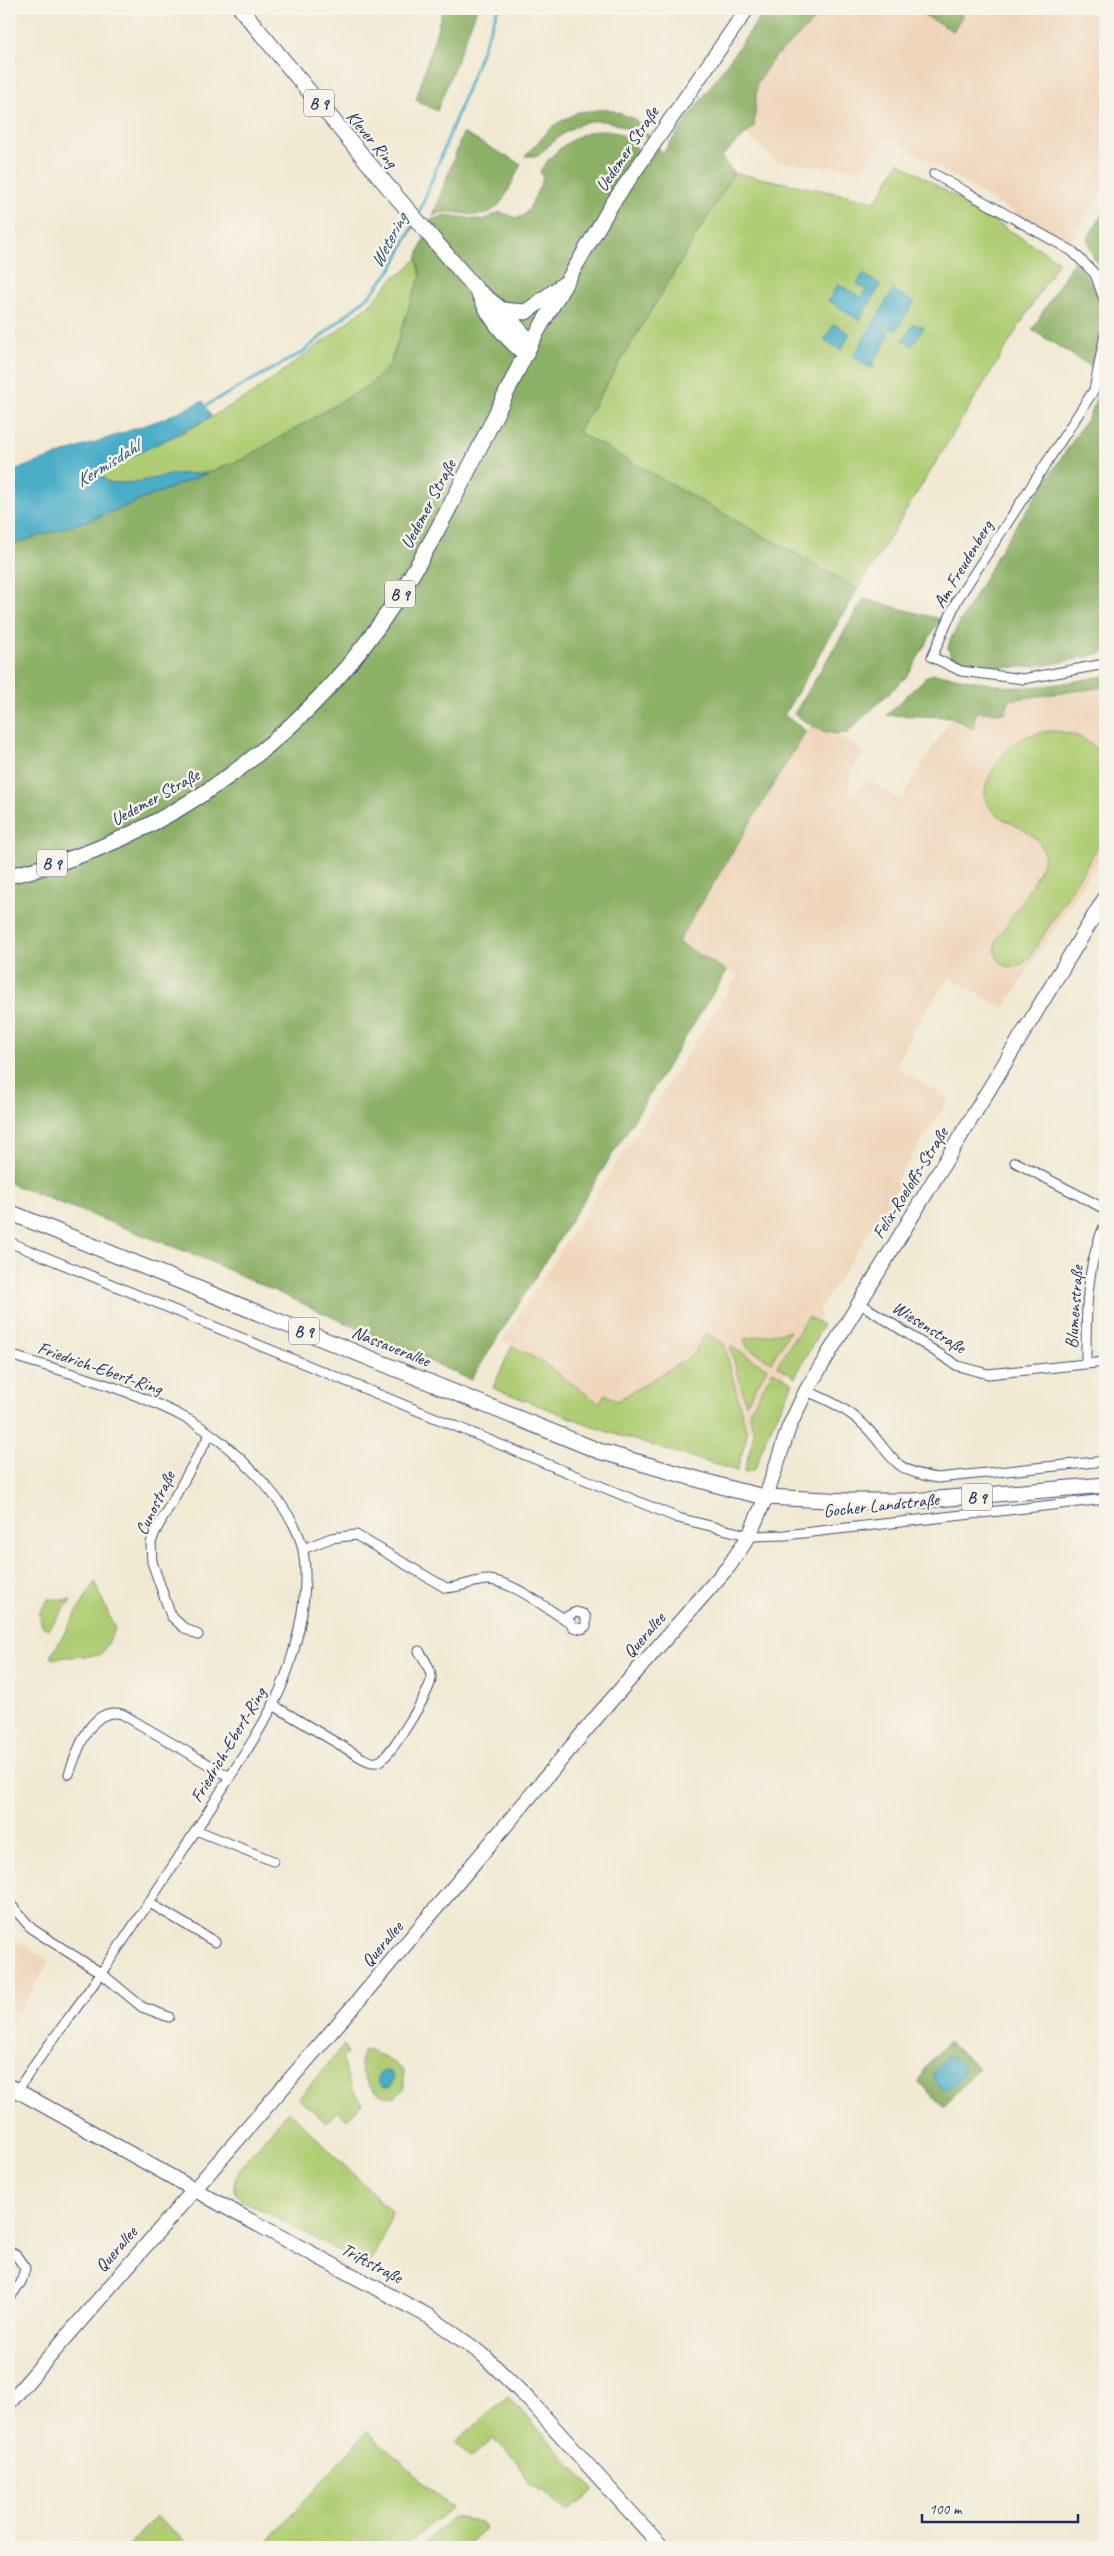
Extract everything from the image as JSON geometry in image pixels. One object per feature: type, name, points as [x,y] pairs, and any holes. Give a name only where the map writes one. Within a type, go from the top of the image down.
[{"type":"main road","name":"Klever Ring","points":[[241,9],[389,188],[478,290],[502,310],[528,349]]},
{"type":"main road","points":[[502,310],[526,312],[564,284]]},
{"type":"main road","name":"Klever Ring","points":[[478,290],[488,313],[510,342],[528,349]]},
{"type":"main road","name":"Uedemer Straße","points":[[9,876],[94,850],[153,823],[203,794],[247,763],[318,701],[371,636],[416,567],[528,349]]},
{"type":"main road","name":"Nassauerallee","points":[[9,1212],[599,1451],[766,1497]]},
{"type":"main road","name":"Gocher Landstraße","points":[[766,1497],[848,1501],[913,1501],[1105,1485]]},
{"type":"street","name":"Uedemer Straße","points":[[528,349],[564,284],[650,147],[747,9]]},
{"type":"street","points":[[934,174],[1072,251],[1095,274],[1105,302]]},
{"type":"street","name":"Am Freudenberg","points":[[1105,334],[1094,390],[957,600],[932,658],[961,671],[1023,679],[1105,664]]},
{"type":"street","name":"Felix-Roeloffs-Straße","points":[[766,1497],[789,1427],[806,1391],[858,1302],[1009,1060],[1105,898]]},
{"type":"street","points":[[1016,1162],[1105,1209]]},
{"type":"street","name":"Blumenstraße","points":[[1086,1364],[1088,1281],[1094,1253],[1105,1224]]},
{"type":"street","points":[[9,1242],[678,1518],[746,1541]]},
{"type":"street","name":"Wiesenstraße","points":[[858,1302],[958,1366],[988,1374],[1105,1362]]},
{"type":"street","name":"Friedrich-Ebert-Ring","points":[[9,1354],[103,1383],[167,1409],[210,1434],[251,1468],[273,1494],[291,1523],[303,1549],[304,1580],[300,1616],[292,1655],[273,1705],[230,1777],[101,1974],[13,2088]]},
{"type":"street","name":"Gocher Landstraße","points":[[806,1391],[839,1406],[864,1425],[903,1469],[918,1475],[936,1478],[1105,1461]]},
{"type":"street","name":"Cunostraße","points":[[198,1635],[183,1627],[171,1616],[152,1562],[151,1543],[159,1525],[210,1434]]},
{"type":"street","name":"Querallee","points":[[9,2402],[358,2002],[600,1713],[729,1566],[746,1541],[766,1497]]},
{"type":"street","name":"Gocher Landstraße","points":[[746,1541],[785,1535],[1105,1500]]},
{"type":"street","points":[[303,1549],[331,1538],[356,1535],[446,1588],[459,1588],[487,1580],[500,1583],[563,1618]]},
{"type":"street","points":[[273,1705],[362,1758],[372,1763],[381,1760],[390,1752],[419,1705],[431,1679],[428,1665],[419,1651]]},
{"type":"street","points":[[69,1774],[86,1732],[99,1717],[111,1711],[122,1714],[230,1777]]},
{"type":"street","points":[[196,1830],[273,1861]]},
{"type":"street","points":[[148,1902],[215,1942]]},
{"type":"street","points":[[10,1904],[32,1929],[101,1974],[142,2007],[169,2017]]},
{"type":"street","name":"Triftstraße","points":[[13,2088],[430,2317],[482,2354],[534,2405],[662,2547]]},
{"type":"street","points":[[9,2251],[16,2255],[25,2268],[21,2283],[9,2298]]},
{"type":"shaded area","points":[[827,9],[913,9],[953,31],[964,13],[960,9],[1105,9],[1105,186],[1068,246],[887,136],[862,169],[776,162],[747,135],[754,127],[757,83],[773,59]]},
{"type":"shaded area","points":[[1105,686],[1105,849],[1004,1008],[949,978],[915,1026],[896,1067],[949,1099],[896,1181],[900,1184],[818,1312],[821,1314],[731,1463],[598,1403],[503,1340],[737,977],[678,942],[813,720],[864,752],[848,778],[852,781],[847,789],[856,795],[866,779],[900,800],[952,717],[976,711],[1005,714],[1008,699]]},
{"type":"shaded area","points":[[9,1935],[49,1961],[9,2029]]},
{"type":"green space","points":[[443,9],[477,9],[437,111],[416,100]]},
{"type":"green space","points":[[766,9],[827,9],[773,59],[757,83],[754,127],[721,157],[734,173],[578,432],[858,589],[784,715],[806,731],[678,942],[727,971],[471,1380],[202,1258],[9,1183],[9,545],[96,518],[243,459],[368,386],[390,364],[415,289],[421,277],[417,258],[431,220],[445,215],[483,220],[500,212],[517,218],[523,216],[529,209],[543,179],[540,171],[549,159],[573,139],[601,130],[614,132],[627,138],[639,151],[648,137],[609,122],[588,122],[561,135],[538,156],[525,156],[554,125],[578,112],[608,109],[635,119],[663,153]]},
{"type":"green space","points":[[913,9],[960,9],[964,13],[953,31]]},
{"type":"green space","points":[[463,133],[521,164],[504,199],[496,208],[488,213],[473,215],[449,212],[433,216]]},
{"type":"green space","points":[[899,162],[1059,261],[858,589],[578,432],[734,173],[876,201]]},
{"type":"green space","points":[[1105,209],[1105,272],[1094,259],[1087,239]]},
{"type":"green space","points":[[417,258],[421,277],[415,289],[390,364],[368,386],[243,459],[207,473],[178,474],[138,482],[111,483],[103,478],[102,469],[190,429],[253,393],[336,332],[374,300],[395,276],[404,272]]},
{"type":"green space","points":[[1073,262],[1085,274],[1098,298],[1100,310],[1099,337],[1092,367],[1032,330]]},
{"type":"green space","points":[[1105,377],[1105,652],[1047,665],[1028,667],[990,666],[951,656],[948,648],[950,640],[1002,547],[1089,416]]},
{"type":"green space","points":[[864,599],[940,619],[908,675],[847,733],[825,732],[794,714]]},
{"type":"green space","points":[[933,674],[1013,687],[1048,685],[1105,676],[1105,687],[1009,700],[1005,713],[976,712],[973,729],[952,717],[887,715],[926,677]]},
{"type":"green space","points":[[1058,731],[1080,738],[1094,746],[1105,758],[1105,835],[1030,957],[1017,966],[1010,967],[1000,962],[995,949],[996,941],[1032,885],[1043,862],[1044,855],[1039,842],[1029,833],[992,810],[986,799],[987,784],[997,763],[1008,749],[1026,737]]},
{"type":"green space","points":[[808,1317],[823,1325],[795,1377],[777,1366]]},
{"type":"green space","points":[[790,1331],[771,1362],[747,1347],[744,1339]]},
{"type":"green space","points":[[705,1333],[724,1344],[747,1434],[737,1471],[611,1433],[493,1388],[512,1346],[539,1360],[599,1403],[605,1394],[617,1401],[693,1355]]},
{"type":"green space","points":[[730,1346],[767,1368],[746,1404]]},
{"type":"green space","points":[[773,1371],[793,1383],[766,1438],[755,1469],[744,1473],[754,1433],[749,1412]]},
{"type":"green space","points":[[95,1582],[115,1630],[101,1655],[54,1658],[51,1656]]},
{"type":"green space","points":[[48,1599],[71,1600],[49,1629],[42,1626],[39,1614]]},
{"type":"green space","points":[[948,2042],[979,2068],[944,2107],[918,2082],[924,2069]]},
{"type":"green space","points":[[344,2045],[347,2053],[342,2058],[347,2076],[355,2093],[363,2103],[347,2119],[337,2111],[326,2123],[299,2098]]},
{"type":"green space","points":[[368,2050],[391,2061],[404,2071],[404,2088],[396,2096],[381,2094],[368,2084],[364,2077],[361,2061],[362,2053]]},
{"type":"green space","points":[[289,2111],[391,2211],[385,2234],[368,2266],[240,2199],[236,2193],[234,2186],[241,2168]]},
{"type":"green space","points":[[508,2396],[594,2490],[567,2511],[543,2491],[528,2484],[518,2462],[493,2438],[471,2458],[455,2442]]},
{"type":"green space","points":[[367,2431],[451,2508],[404,2547],[263,2547]]},
{"type":"green space","points":[[156,2516],[192,2547],[128,2547]]},
{"type":"green space","points":[[452,2517],[480,2521],[485,2527],[467,2547],[421,2547]]},
{"type":"water","points":[[863,274],[881,285],[859,320],[828,300],[838,284],[861,297],[866,289],[857,284]]},
{"type":"water","points":[[893,290],[914,302],[897,330],[889,329],[887,325],[884,330],[890,334],[872,369],[853,357]]},
{"type":"water","points":[[834,324],[850,334],[841,350],[824,340]]},
{"type":"water","points":[[913,324],[924,327],[912,346],[902,339],[909,333]]},
{"type":"water","name":"Kermisdahl","points":[[203,401],[211,417],[137,454],[102,469],[101,474],[106,482],[124,483],[170,475],[207,473],[96,518],[9,545],[9,472],[160,420]]},
{"type":"water","points":[[947,2057],[952,2057],[959,2062],[964,2073],[953,2087],[942,2090],[934,2078],[934,2073]]},
{"type":"water","points":[[383,2071],[389,2071],[394,2076],[392,2085],[383,2087],[378,2082],[378,2076]]},
{"type":"waterway","name":"Wetering","points":[[418,216],[498,9]]},
{"type":"waterway","name":"Wetering","points":[[205,406],[303,352],[371,294],[392,268],[414,224]]}]
